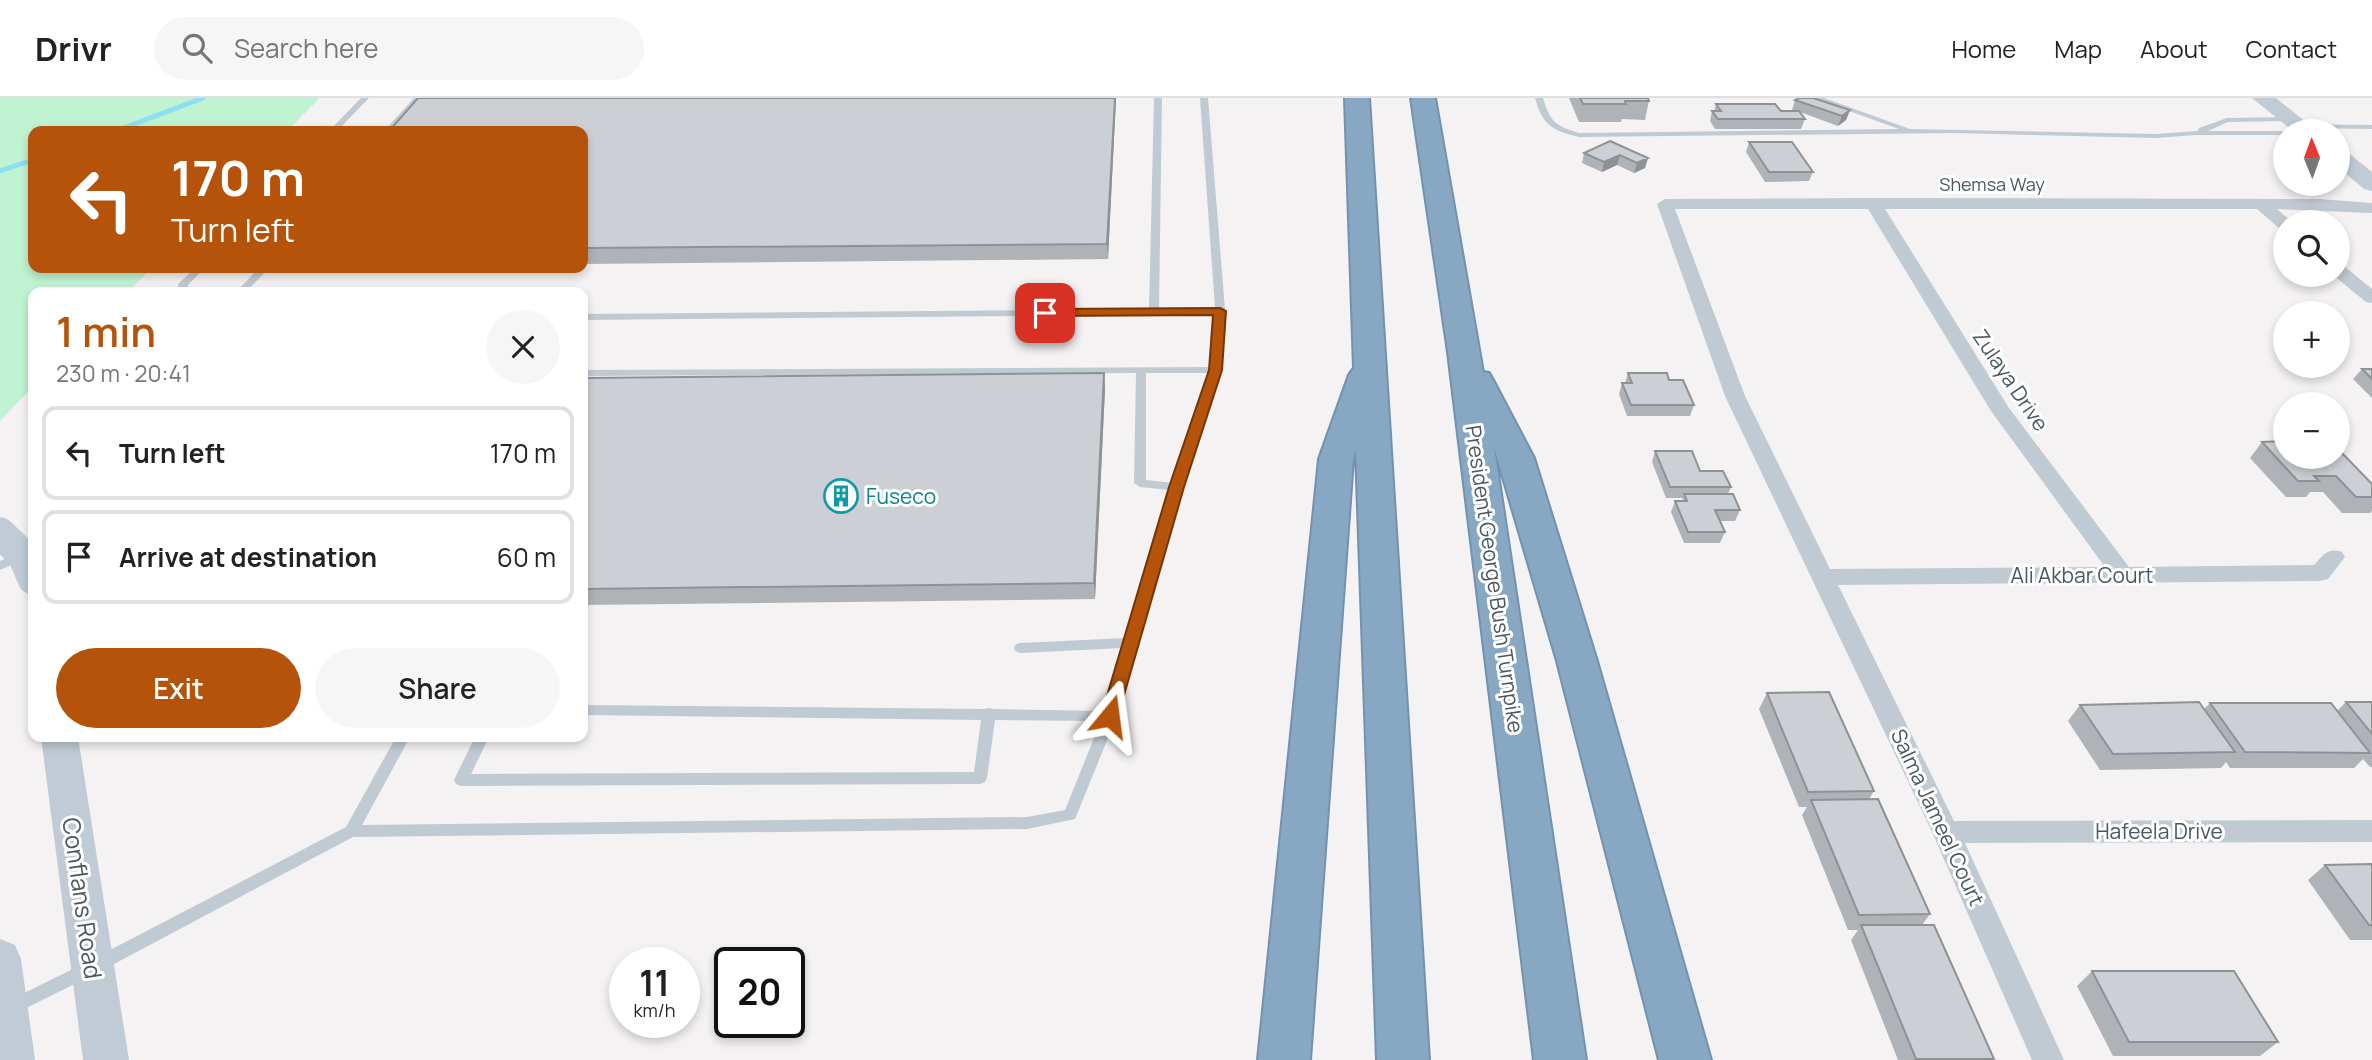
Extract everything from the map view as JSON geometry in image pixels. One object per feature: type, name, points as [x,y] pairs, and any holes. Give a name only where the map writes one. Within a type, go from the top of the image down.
[{"type":"highway","points":[[1357,98],[1403,1060]]},
{"type":"highway","name":"President George Bush Turnpike","points":[[1423,98],[1464,352],[1560,1060]]},
{"type":"highway","points":[[1429,137],[1441,98]]},
{"type":"highway","points":[[1284,1060],[1336,459],[1370,352]]},
{"type":"highway","points":[[1464,352],[1517,458],[1577,661],[1685,1060]]},
{"type":"street","points":[[2263,98],[2287,119]]},
{"type":"street","points":[[2350,166],[2372,184]]},
{"type":"street","name":"Shemsa Way","points":[[2319,204],[2329,196],[2372,196]]},
{"type":"street","name":"Zulaya Drive","points":[[1873,203],[2001,411],[2123,575]]},
{"type":"street","points":[[2261,204],[2273,214]]},
{"type":"street","name":"Shemsa Way","points":[[1665,205],[2319,204],[2372,208]]},
{"type":"street","name":"Salma Jameel Court","points":[[1665,205],[1735,396],[1946,832],[2048,1060]]},
{"type":"street","points":[[2350,280],[2372,298]]},
{"type":"street","points":[[0,533],[22,563]]},
{"type":"street","name":"Ali Akbar Court","points":[[1823,577],[2320,573],[2334,558]]},
{"type":"street","name":"Conflans Road","points":[[60,742],[106,1060]]},
{"type":"street","name":"Hafeela Drive","points":[[1946,832],[2372,831]]},
{"type":"street","points":[[0,958],[12,1060]]},
{"type":"lane","points":[[338,126],[365,98]]},
{"type":"lane","points":[[393,126],[418,98]]},
{"type":"lane","points":[[1154,312],[1158,98]]},
{"type":"lane","points":[[6,1009],[93,967],[351,831],[1027,823],[1070,815],[1110,716],[1177,487],[1216,370],[1220,311],[1204,98]]},
{"type":"lane","points":[[1539,98],[1544,117],[1556,129],[1579,135],[1914,132],[2156,136],[2273,128]]},
{"type":"lane","points":[[1817,98],[1914,132]]},
{"type":"lane","points":[[2195,133],[2227,120],[2273,125]]},
{"type":"lane","points":[[2350,127],[2372,127]]},
{"type":"lane","points":[[183,287],[183,284],[195,273]]},
{"type":"lane","points":[[247,287],[259,273]]},
{"type":"lane","points":[[588,317],[1220,311]]},
{"type":"lane","points":[[1141,370],[1140,483],[1177,487]]},
{"type":"lane","points":[[588,373],[1216,370]]},
{"type":"lane","points":[[1020,648],[1130,643]]},
{"type":"lane","points":[[588,710],[1110,716]]},
{"type":"lane","points":[[480,742],[461,780],[979,778],[989,713]]},
{"type":"lane","points":[[351,831],[400,742]]},
{"type":"green space","points":[[0,98],[320,98],[292,126],[28,126],[28,273],[147,273],[132,287],[28,287],[28,392],[0,421]]},
{"type":"building","points":[[418,98],[1115,98],[1107,244],[588,248],[588,126],[393,126]]},
{"type":"building","points":[[1580,98],[1648,98],[1649,101],[1583,104]]},
{"type":"building","points":[[1813,98],[1850,110],[1842,116],[1795,100]]},
{"type":"building","points":[[1716,104],[1775,104],[1781,111],[1799,111],[1805,119],[1718,119],[1712,111],[1721,111]]},
{"type":"building","points":[[1610,141],[1648,158],[1637,163],[1620,155],[1604,162],[1584,153]]},
{"type":"building","points":[[1749,142],[1792,142],[1813,172],[1769,172]]},
{"type":"building","points":[[2362,369],[2372,369],[2372,379]]},
{"type":"building","name":"Fuseco","points":[[1104,373],[1094,583],[588,589],[588,378]]},
{"type":"building","points":[[1628,373],[1667,373],[1669,380],[1683,380],[1694,405],[1631,405],[1622,383],[1632,383]]},
{"type":"building","points":[[2262,442],[2273,442],[2273,454]]},
{"type":"building","points":[[1655,451],[1692,451],[1700,471],[1723,471],[1731,487],[1670,487]]},
{"type":"building","points":[[2350,461],[2372,484],[2372,497],[2356,497],[2336,476],[2314,476],[2319,481],[2298,481],[2287,469],[2350,469]]},
{"type":"building","points":[[1684,494],[1733,494],[1740,510],[1715,510],[1725,532],[1688,532],[1675,501],[1687,501]]},
{"type":"building","points":[[1829,692],[1874,791],[1808,792],[1767,693]]},
{"type":"building","points":[[2199,702],[2235,752],[2113,754],[2080,705]]},
{"type":"building","points":[[2346,702],[2372,702],[2372,734]]},
{"type":"building","points":[[2210,703],[2331,703],[2370,753],[2245,752]]},
{"type":"building","points":[[1878,799],[1930,914],[1859,915],[1811,800]]},
{"type":"building","points":[[2372,864],[2372,925],[2369,925],[2325,865]]},
{"type":"building","points":[[1861,925],[1934,925],[1994,1059],[1916,1059]]},
{"type":"building","points":[[2092,971],[2234,971],[2278,1042],[2129,1042]]},
{"type":"waterway","points":[[129,126],[203,98]]},
{"type":"waterway","points":[[0,171],[28,162]]},
{"type":"place","name":"Fuseco","points":[[841,496]]},
{"type":"route","points":[[1045,313],[1220,311],[1216,370],[1177,487],[1110,716]]}]
